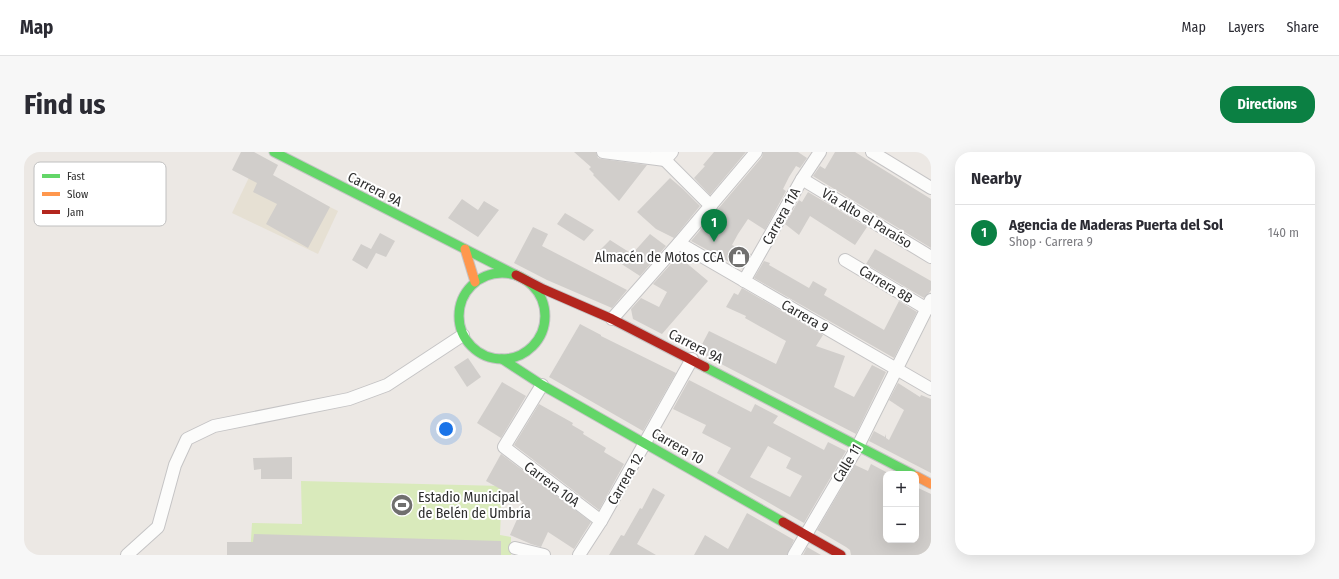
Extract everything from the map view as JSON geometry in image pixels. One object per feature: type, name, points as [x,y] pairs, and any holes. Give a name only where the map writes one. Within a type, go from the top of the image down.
[{"type":"main road","name":"Carrera 9A","points":[[274,152],[524,279],[612,319],[692,359],[906,471]]},
{"type":"main road","points":[[465,249],[475,282]]},
{"type":"main road","points":[[499,273],[512,274],[524,279],[542,300],[545,314],[543,328],[538,340],[528,350],[516,357],[502,360],[490,358],[479,353],[470,345],[463,335],[459,321],[460,306],[466,293],[475,282],[487,276],[499,273]]},
{"type":"main road","name":"Carrera 10","points":[[502,360],[542,385],[841,555]]},
{"type":"main road","points":[[919,478],[931,484]]},
{"type":"street","points":[[603,152],[665,155],[711,206]]},
{"type":"street","points":[[612,319],[756,152]]},
{"type":"street","name":"Carrera 11A","points":[[744,281],[802,179],[820,152]]},
{"type":"street","points":[[872,152],[931,188]]},
{"type":"street","name":"Vía Alto el Paraíso","points":[[802,179],[931,257]]},
{"type":"street","name":"Carrera 9","points":[[679,243],[931,389]]},
{"type":"street","name":"Carrera 8B","points":[[845,260],[929,304]]},
{"type":"street","name":"Calle 11","points":[[794,555],[858,446],[929,304]]},
{"type":"street","points":[[127,555],[158,527],[174,465],[187,439],[214,426],[349,399],[387,385],[463,335]]},
{"type":"street","name":"Carrera 12","points":[[580,555],[601,521],[692,359]]},
{"type":"street","name":"Carrera 10A","points":[[542,385],[504,447],[601,521]]},
{"type":"street","points":[[515,548],[544,555]]},
{"type":"shaded area","points":[[253,169],[338,211],[318,254],[232,213]]},
{"type":"green space","name":"Estadio Municipal de Belén de Umbría","points":[[301,481],[502,486],[500,535],[511,537],[511,555],[250,555],[252,523],[302,524]]},
{"type":"building","points":[[241,152],[254,152],[278,165],[273,175],[330,207],[308,248],[266,224],[277,204],[253,192],[257,183],[232,170]]},
{"type":"building","points":[[574,152],[596,152],[598,158],[647,165],[619,201],[593,175],[594,174],[589,169],[591,167]]},
{"type":"building","points":[[714,152],[746,152],[710,195],[694,178],[705,166],[703,165]]},
{"type":"building","points":[[763,152],[798,152],[807,158],[800,168],[796,166],[789,177],[783,189],[786,191],[765,230],[748,219],[738,234],[732,245],[751,254],[742,269],[691,241],[762,157]]},
{"type":"building","points":[[835,152],[855,152],[931,199],[931,248],[813,176],[820,166],[825,169]]},
{"type":"building","points":[[670,178],[700,206],[674,238],[656,229],[637,212]]},
{"type":"building","points":[[808,192],[867,227],[855,245],[810,216],[799,235],[785,224],[799,200],[802,202]]},
{"type":"building","points":[[462,199],[478,210],[484,201],[499,210],[478,237],[448,218]]},
{"type":"building","points":[[565,213],[594,230],[584,241],[557,224]]},
{"type":"building","points":[[533,227],[548,234],[542,246],[627,290],[612,308],[547,280],[514,263]]},
{"type":"building","points":[[380,233],[395,241],[386,257],[376,253],[367,269],[352,260],[361,244],[371,249]]},
{"type":"building","points":[[650,234],[666,246],[640,276],[600,250],[610,240],[632,254]]},
{"type":"building","points":[[875,249],[931,281],[931,290],[929,293],[924,298],[866,264]]},
{"type":"building","points":[[678,256],[708,281],[662,334],[633,319],[631,309],[641,298],[659,307],[667,292],[653,284]]},
{"type":"building","points":[[764,261],[770,263],[769,265],[809,288],[813,281],[827,289],[824,295],[884,330],[899,301],[917,312],[894,358],[754,278]]},
{"type":"building","points":[[742,288],[823,335],[816,346],[845,356],[834,387],[854,397],[872,365],[886,372],[856,434],[698,352],[709,331],[776,364],[786,341],[745,318],[746,316],[726,307],[734,293],[738,295]]},
{"type":"building","points":[[580,324],[676,373],[643,431],[549,377]]},
{"type":"building","points":[[468,358],[481,377],[467,387],[454,367]]},
{"type":"building","points":[[689,380],[751,412],[755,404],[778,416],[773,423],[824,450],[828,442],[846,451],[804,523],[717,473],[731,448],[702,433],[706,425],[673,409]],"holes":[[[768,446],[791,458],[786,468],[802,476],[790,497],[750,477]]]},
{"type":"building","points":[[502,382],[526,396],[501,438],[477,423]]},
{"type":"building","points":[[898,383],[920,397],[921,395],[931,399],[931,473],[869,441],[874,431],[885,437],[886,434],[886,438],[889,440],[904,410],[889,400]]},
{"type":"building","points":[[539,404],[573,423],[572,425],[584,432],[583,434],[606,448],[604,452],[624,464],[599,510],[514,445]]},
{"type":"building","points":[[501,454],[591,522],[574,549],[548,532],[541,547],[510,535],[523,506],[521,505],[523,502],[486,481]]},
{"type":"building","points":[[292,457],[292,479],[261,479],[261,469],[254,470],[253,458]]},
{"type":"building","points":[[871,464],[884,471],[883,543],[919,543],[919,488],[931,494],[931,555],[851,555],[850,550],[846,547],[817,530],[855,465],[868,471]]},
{"type":"building","points":[[653,488],[665,495],[637,544],[656,555],[609,555],[621,535],[624,536],[640,508],[642,509]]},
{"type":"building","points":[[747,513],[794,540],[787,555],[694,555],[705,535],[728,549]]},
{"type":"building","points":[[254,534],[501,541],[501,555],[227,555],[227,542],[253,542]]},
{"type":"building","points":[[807,547],[821,555],[803,555]]},
{"type":"traffic: fast","points":[[274,152],[516,275]]},
{"type":"traffic: fast","points":[[502,273],[518,277],[532,286],[541,300],[545,316],[541,332],[532,346],[518,355],[502,359],[486,355],[472,346],[463,332],[459,316],[463,300],[472,286],[486,277],[502,273]]},
{"type":"traffic: fast","points":[[502,359],[542,385],[783,522]]},
{"type":"traffic: fast","points":[[705,367],[906,471]]},
{"type":"traffic: slow","points":[[465,249],[475,282]]},
{"type":"traffic: slow","points":[[919,478],[931,484]]},
{"type":"traffic: jam","points":[[516,275],[543,289],[612,319],[705,367]]},
{"type":"traffic: jam","points":[[783,522],[841,555]]},
{"type":"place","name":"Agencia de Maderas Puerta del Sol","points":[[714,242]]},
{"type":"place","name":"Almacén de Motos CCA","points":[[739,257]]},
{"type":"place","name":"Estadio Municipal de Belén de Umbría","points":[[402,505]]}]
